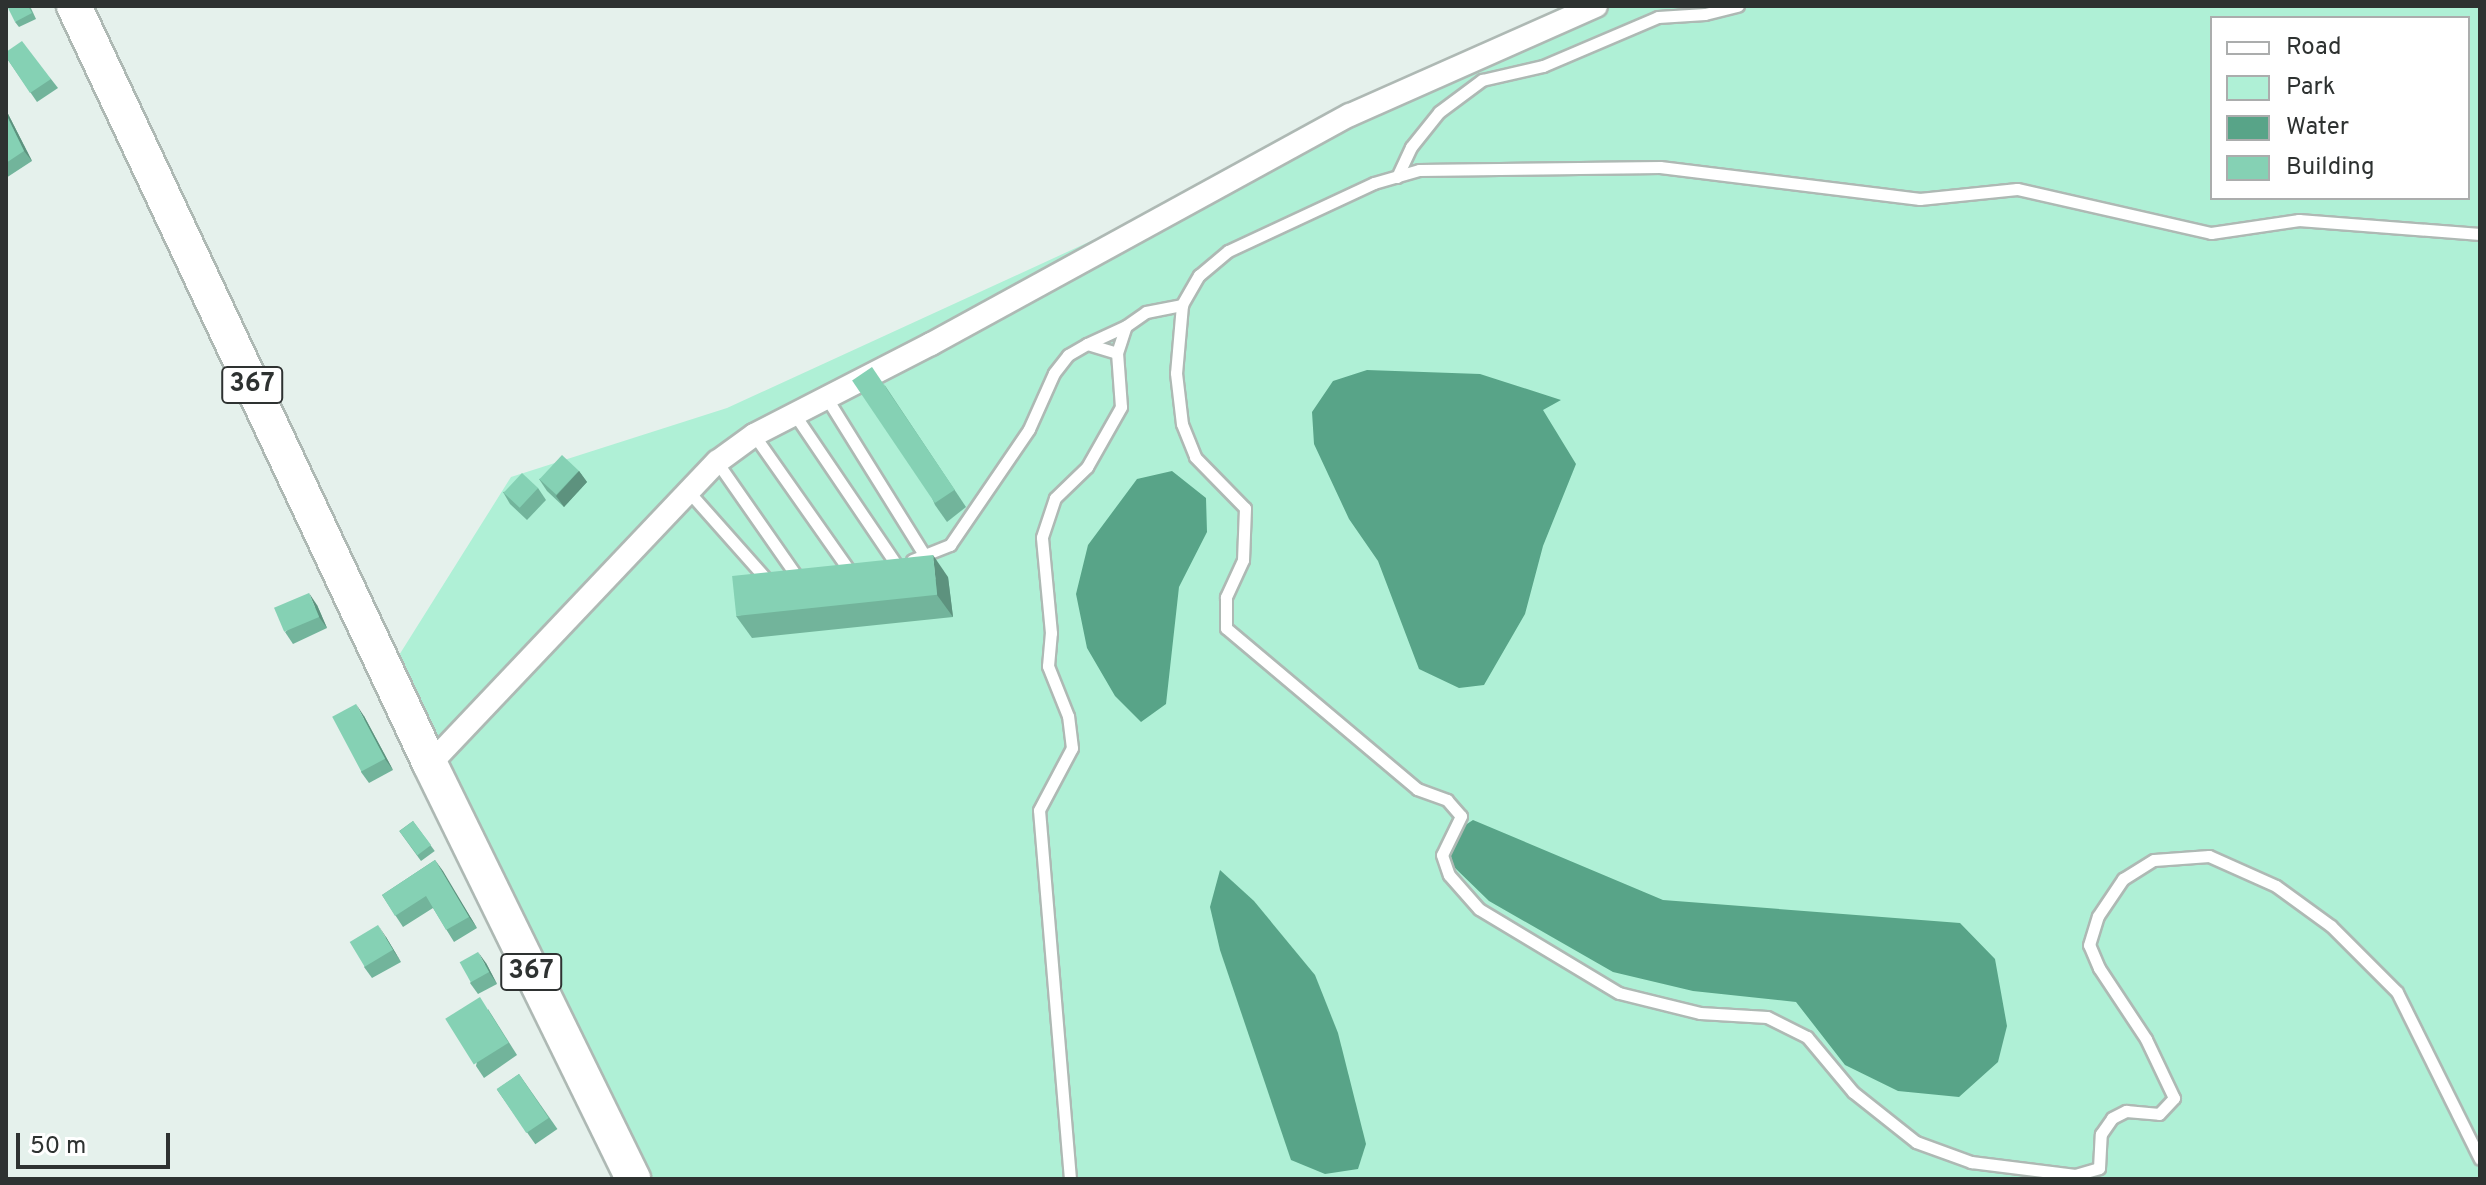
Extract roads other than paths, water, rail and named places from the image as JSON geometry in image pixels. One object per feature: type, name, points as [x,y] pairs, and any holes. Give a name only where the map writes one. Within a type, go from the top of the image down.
[{"type":"main road","name":"367","points":[[74,6],[430,764],[633,1179]]},
{"type":"street","points":[[430,764],[717,462],[754,435],[793,412],[931,344],[1350,115],[1596,6]]},
{"type":"lane","points":[[1397,177],[1411,147],[1439,112],[1482,80],[1543,66],[1658,17],[1705,14],[1738,6]]},
{"type":"lane","points":[[2480,234],[2299,220],[2211,233],[2017,189],[1920,199],[1660,167],[1419,170],[1228,251],[1199,275],[1182,305],[1176,373],[1182,424],[1195,457],[1245,508],[1243,560],[1226,597],[1226,628],[1417,789],[1447,800],[1461,816],[1442,855],[1449,875],[1479,909],[1619,993],[1700,1013],[1767,1017],[1807,1037],[1853,1092],[1916,1142],[1971,1162],[2075,1175],[2099,1168],[2101,1134],[2112,1118],[2126,1111],[2159,1114],[2174,1098],[2146,1039],[2099,968],[2089,945],[2098,916],[2123,879],[2154,860],[2209,856],[2276,886],[2331,926],[2397,992],[2480,1159]]},
{"type":"lane","points":[[793,412],[890,565],[925,556],[950,545],[1029,429],[1054,373],[1068,355],[1126,326],[1146,312],[1182,305]]},
{"type":"lane","points":[[1070,1179],[1039,810],[1072,748],[1068,716],[1048,666],[1051,633],[1042,537],[1055,498],[1087,467],[1121,407],[1117,353],[1126,326]]},
{"type":"lane","points":[[1087,344],[1117,353]]},
{"type":"lane","points":[[825,396],[925,556]]},
{"type":"lane","points":[[754,435],[855,569],[835,571]]},
{"type":"lane","points":[[717,462],[795,574]]},
{"type":"lane","points":[[689,492],[770,582],[809,573]]},
{"type":"water","points":[[1367,370],[1480,374],[1561,400],[1543,410],[1576,464],[1543,546],[1525,614],[1484,685],[1459,688],[1419,669],[1378,561],[1349,519],[1314,444],[1312,412],[1333,381]]},
{"type":"water","points":[[1172,471],[1206,498],[1207,532],[1179,587],[1166,704],[1141,722],[1115,696],[1087,648],[1076,594],[1088,545],[1137,479]]},
{"type":"water","points":[[1473,820],[1663,900],[1960,923],[1995,959],[2007,1026],[1998,1062],[1959,1097],[1898,1091],[1845,1065],[1796,1002],[1693,991],[1613,972],[1489,901],[1453,866],[1447,837]]},
{"type":"water","points":[[1220,870],[1254,901],[1315,975],[1338,1033],[1366,1144],[1358,1169],[1325,1174],[1291,1160],[1220,950],[1210,907]]}]
